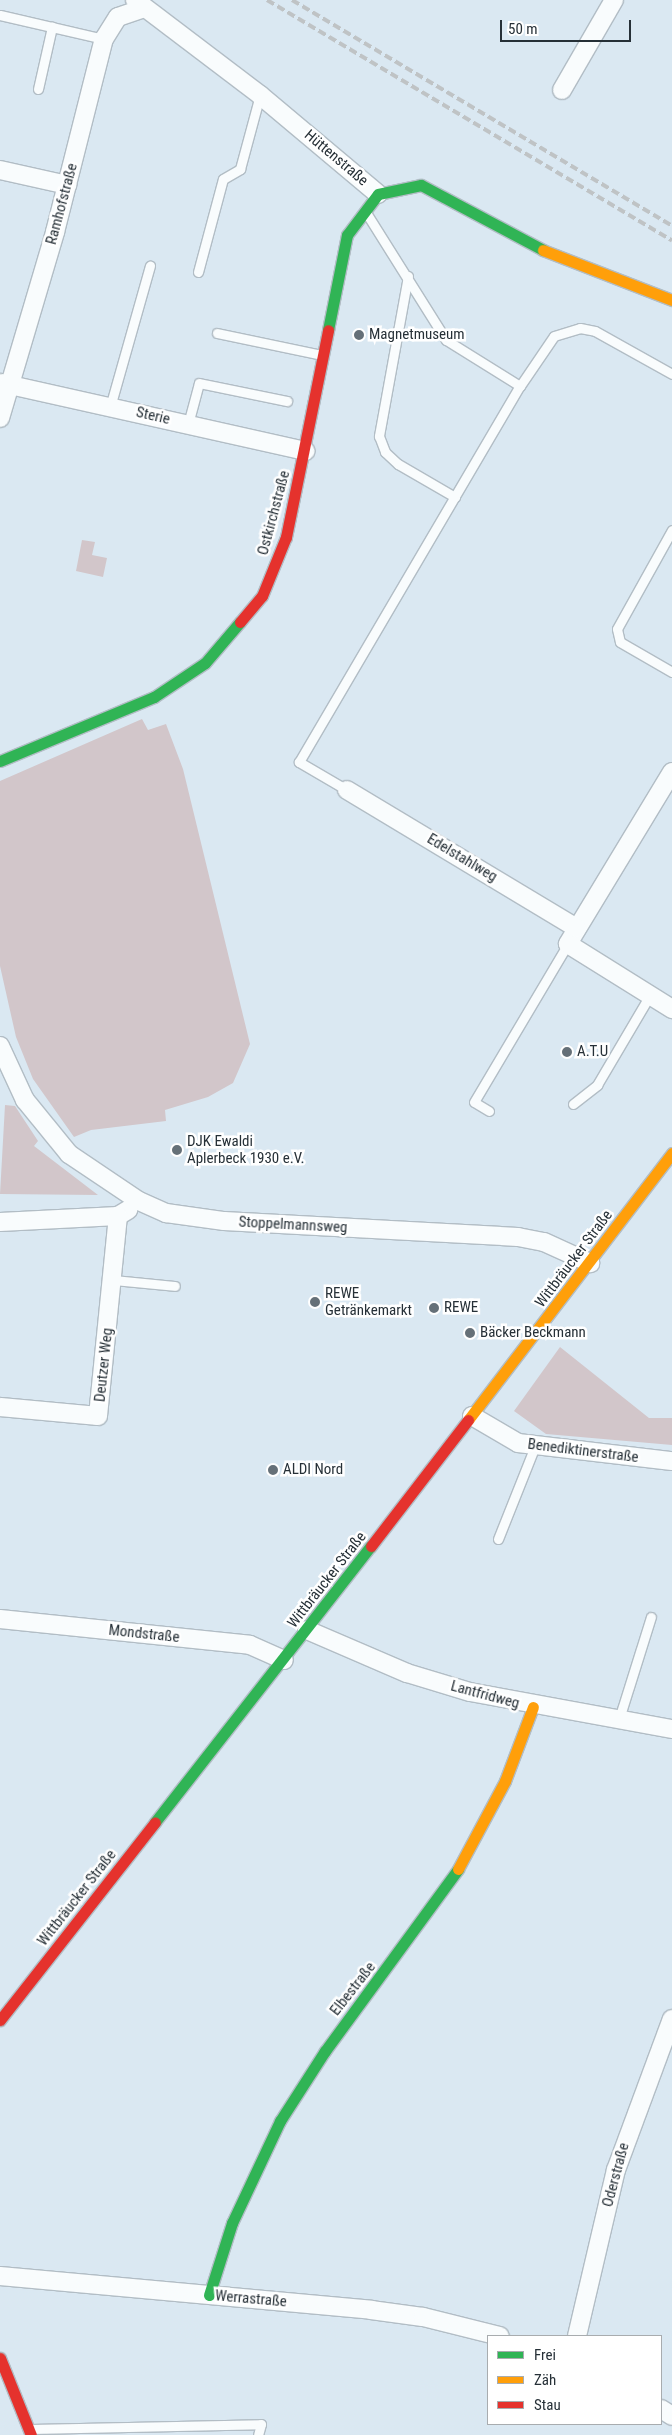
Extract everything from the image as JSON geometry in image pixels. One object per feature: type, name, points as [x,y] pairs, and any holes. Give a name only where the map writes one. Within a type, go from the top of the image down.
[{"type":"street","points":[[562,90],[614,0]]},
{"type":"street","name":"Ramhofstraße","points":[[0,418],[5,384],[67,185],[104,39],[118,17],[138,4]]},
{"type":"street","name":"Hüttenstraße","points":[[138,4],[173,26],[260,94],[378,194],[421,184],[527,244],[672,300]]},
{"type":"street","points":[[0,170],[67,185]]},
{"type":"street","name":"Ostkirchstraße","points":[[0,761],[154,697],[222,647],[243,623],[272,576],[286,536],[305,450],[347,235],[364,210],[378,194]]},
{"type":"street","name":"Sterie","points":[[5,384],[305,450]]},
{"type":"street","points":[[672,772],[568,944],[672,1009]]},
{"type":"street","name":"Edelstahlweg","points":[[347,790],[577,928]]},
{"type":"street","points":[[0,1046],[20,1091],[50,1133],[69,1154],[139,1201],[118,1216],[0,1222]]},
{"type":"street","name":"Wittbräucker Straße","points":[[0,2020],[284,1660],[670,1158]]},
{"type":"street","name":"Stoppelmannsweg","points":[[139,1201],[192,1219],[518,1236],[544,1242],[590,1263]]},
{"type":"street","name":"Deutzer Weg","points":[[0,1407],[98,1416],[118,1216]]},
{"type":"street","name":"Benediktinerstraße","points":[[472,1416],[504,1437],[535,1446],[672,1461]]},
{"type":"street","name":"Mondstraße","points":[[0,1619],[250,1645],[284,1660]]},
{"type":"street","name":"Lantfridweg","points":[[307,1630],[407,1673],[533,1707],[618,1722],[672,1729]]},
{"type":"street","name":"Elbestraße","points":[[208,2295],[232,2223],[280,2120],[462,1863],[521,1746],[533,1707]]},
{"type":"street","name":"Oderstraße","points":[[577,2335],[616,2170],[672,2019]]},
{"type":"street","name":"Werrastraße","points":[[0,2276],[423,2317],[496,2335]]},
{"type":"street","points":[[0,2358],[30,2432]]},
{"type":"lane","points":[[0,15],[104,39]]},
{"type":"lane","points":[[38,89],[52,27]]},
{"type":"lane","points":[[198,272],[223,179],[240,169],[260,94]]},
{"type":"lane","points":[[364,210],[408,276],[446,340],[520,386]]},
{"type":"lane","points":[[110,407],[150,266]]},
{"type":"lane","points":[[408,276],[379,436],[384,452],[398,464],[455,497]]},
{"type":"lane","points":[[347,790],[299,762],[520,386],[554,336],[580,328],[595,331],[672,374]]},
{"type":"lane","points":[[217,333],[324,356]]},
{"type":"lane","points":[[188,424],[199,383],[287,401]]},
{"type":"lane","points":[[672,530],[617,629],[620,642],[672,672]]},
{"type":"lane","points":[[489,1111],[474,1102],[568,944]]},
{"type":"lane","points":[[573,1104],[597,1085],[650,995]]},
{"type":"lane","points":[[113,1280],[175,1286]]},
{"type":"lane","points":[[498,1538],[535,1446]]},
{"type":"lane","points":[[618,1722],[651,1617]]},
{"type":"lane","points":[[30,2432],[260,2424],[258,2435]]},
{"type":"shaded area","points":[[82,540],[95,542],[92,555],[107,558],[103,577],[76,571]]},
{"type":"shaded area","points":[[142,719],[148,730],[166,724],[183,769],[250,1044],[233,1083],[208,1097],[165,1110],[166,1121],[91,1130],[74,1137],[33,1079],[16,1037],[0,966],[0,781]]},
{"type":"shaded area","points":[[5,1105],[15,1106],[38,1141],[34,1146],[98,1195],[0,1194]]},
{"type":"shaded area","points":[[560,1347],[649,1418],[672,1418],[672,1445],[546,1434],[514,1411]]},
{"type":"railway","points":[[267,0],[672,240]]},
{"type":"railway","points":[[292,0],[672,226]]},
{"type":"traffic: fast","points":[[328,330],[347,235],[378,194],[421,185],[543,250]]},
{"type":"traffic: fast","points":[[0,761],[154,697],[205,663],[240,622]]},
{"type":"traffic: fast","points":[[155,1822],[371,1546]]},
{"type":"traffic: fast","points":[[209,2295],[232,2223],[280,2121],[325,2051],[458,1869]]},
{"type":"traffic: slow","points":[[543,250],[672,300]]},
{"type":"traffic: slow","points":[[468,1420],[672,1153]]},
{"type":"traffic: slow","points":[[458,1869],[505,1781],[533,1707]]},
{"type":"traffic: jam","points":[[240,622],[262,596],[286,537],[328,330]]},
{"type":"traffic: jam","points":[[371,1546],[468,1420]]},
{"type":"traffic: jam","points":[[0,2020],[155,1822]]},
{"type":"traffic: jam","points":[[0,2358],[31,2435]]},
{"type":"place","name":"Magnetmuseum","points":[[359,335]]},
{"type":"place","name":"A.T.U","points":[[567,1052]]},
{"type":"place","name":"DJK Ewaldi Aplerbeck 1930 e.V.","points":[[177,1150]]},
{"type":"place","name":"REWE Getränkemarkt","points":[[315,1302]]},
{"type":"place","name":"REWE","points":[[434,1308]]},
{"type":"place","name":"Bäcker Beckmann","points":[[470,1333]]},
{"type":"place","name":"ALDI Nord","points":[[273,1470]]}]
